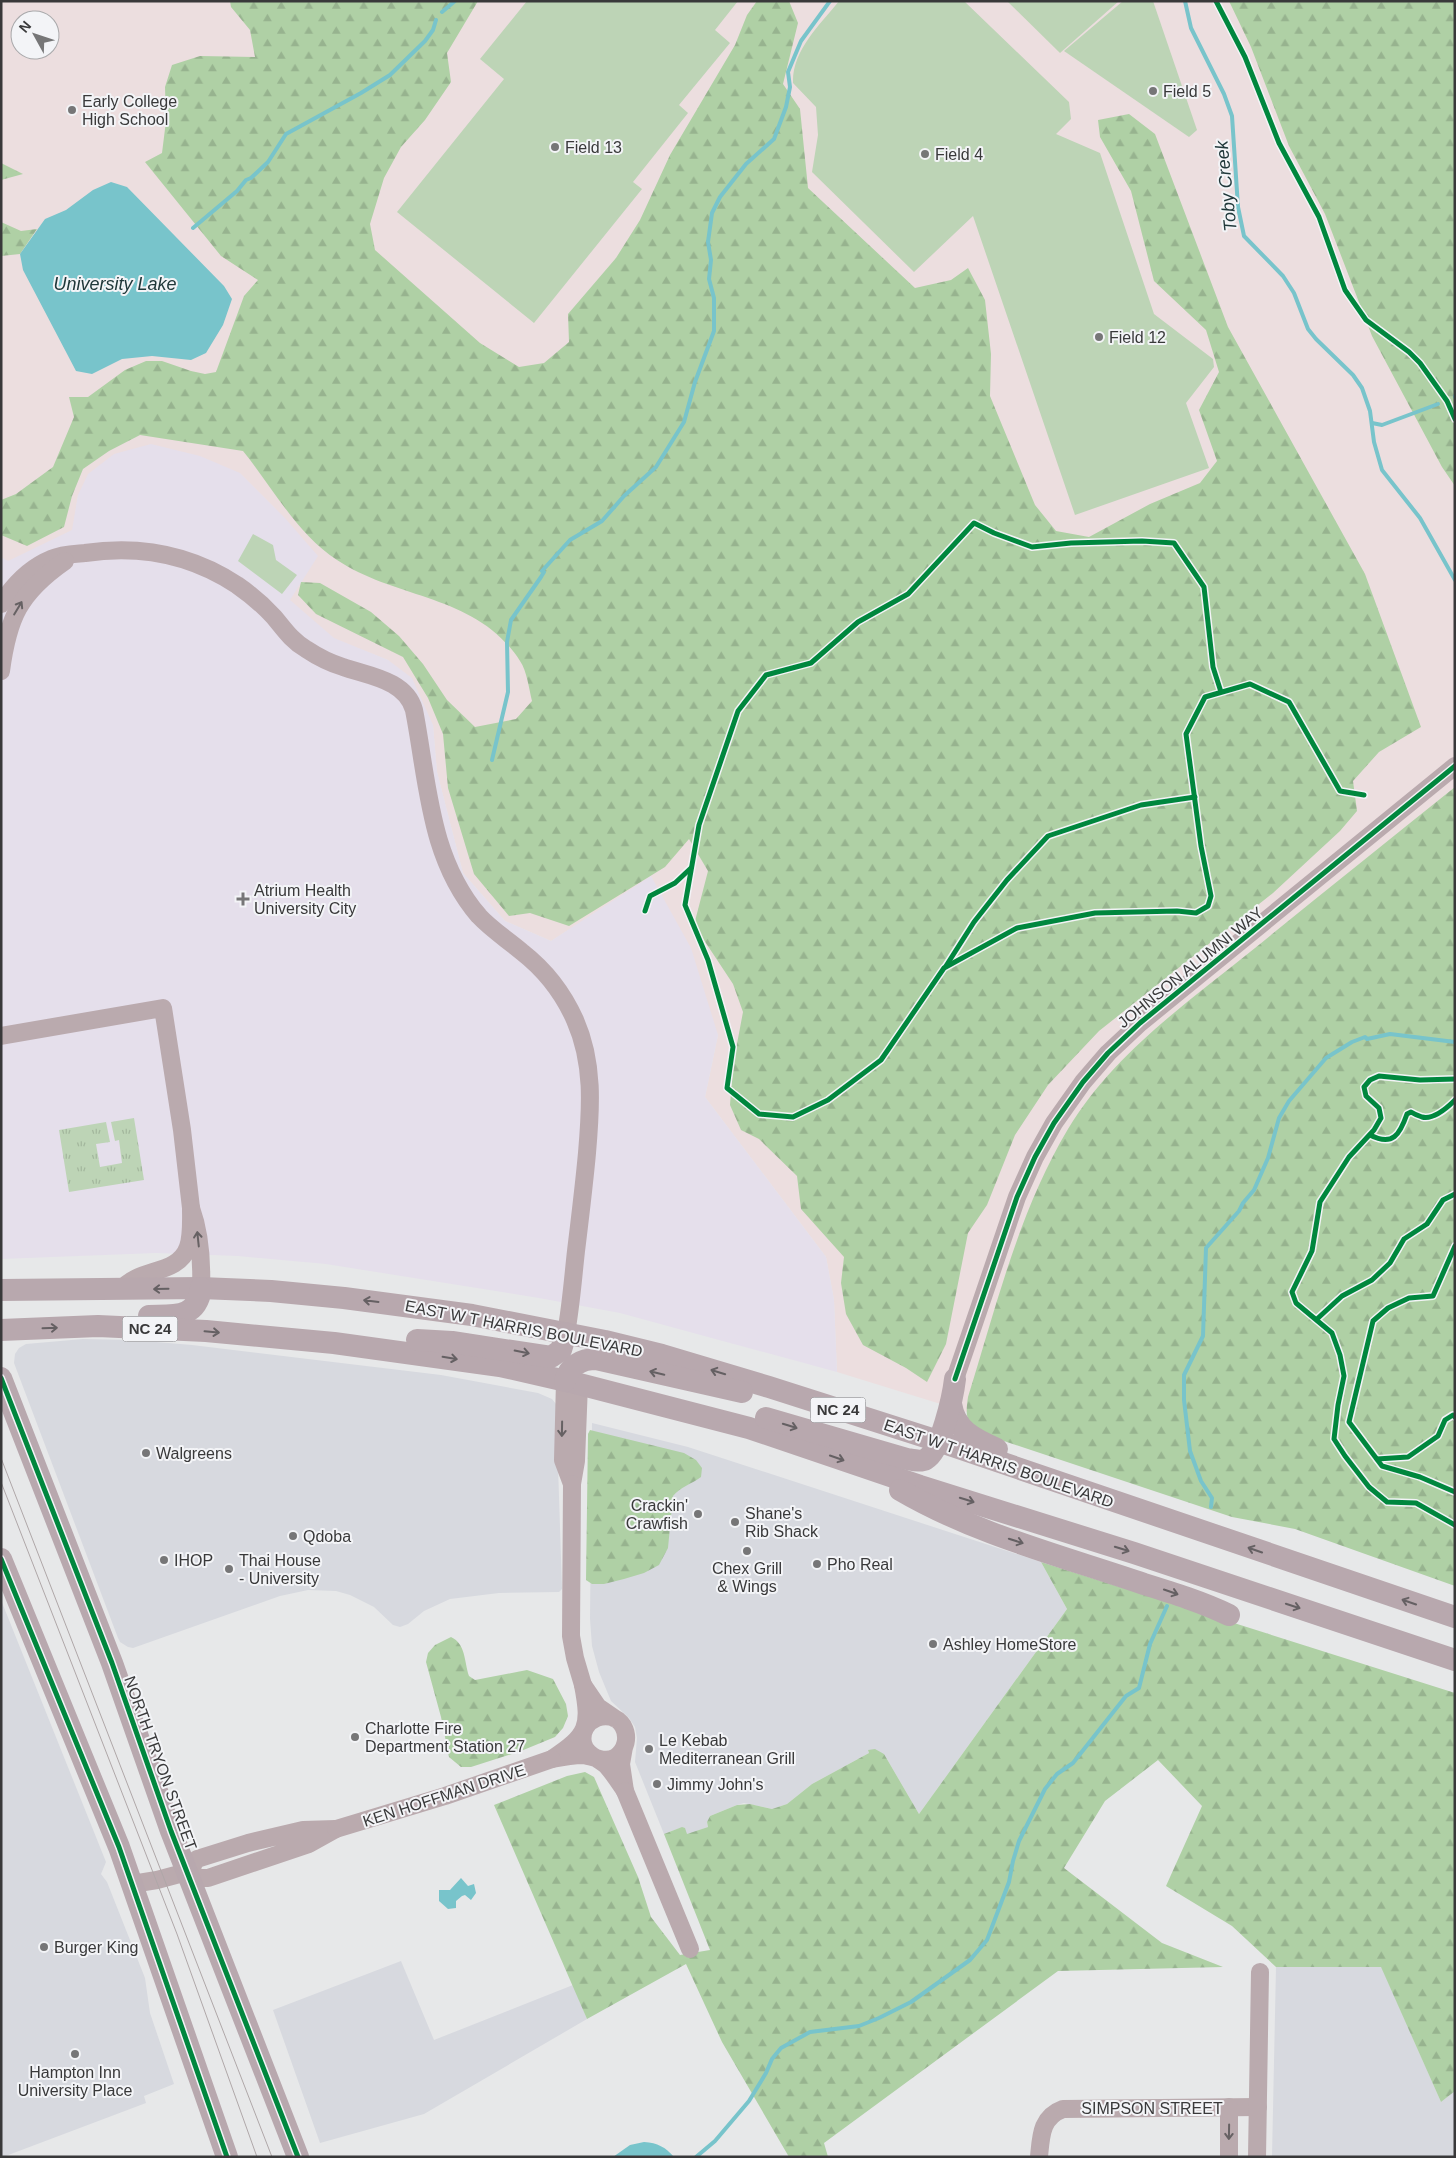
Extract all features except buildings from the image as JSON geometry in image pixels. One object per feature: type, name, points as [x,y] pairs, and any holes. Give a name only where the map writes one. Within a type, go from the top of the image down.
[{"type":"main road","name":"EAST W T HARRIS BOULEVARD","points":[[1,1290],[201,1288],[271,1291],[353,1299],[472,1315],[566,1333],[662,1355],[808,1400],[938,1442],[1455,1617]]},
{"type":"main road","points":[[98,1326],[128,1316],[183,1314],[194,1306],[201,1288]]},
{"type":"main road","name":"NC 24","points":[[1,1330],[98,1326],[334,1342],[456,1359],[572,1382],[749,1428],[1455,1660]]},
{"type":"main road","points":[[334,1342],[379,1339],[443,1342],[551,1357],[561,1350],[566,1333]]},
{"type":"main road","points":[[572,1382],[566,1375],[574,1366],[585,1360],[596,1359],[728,1390],[808,1400]]},
{"type":"main road","name":"NORTH TRYON STREET","points":[[1,1378],[112,1663],[186,1872],[298,2157]]},
{"type":"main road","points":[[606,1391],[660,1392],[679,1395],[914,1460],[927,1459],[934,1451],[951,1404],[955,1379]]},
{"type":"main road","points":[[910,1433],[930,1417],[955,1379]]},
{"type":"main road","points":[[951,1404],[954,1417],[968,1435],[1024,1462],[1054,1482]]},
{"type":"main road","points":[[863,1467],[912,1497],[974,1527],[1178,1595],[1229,1615]]},
{"type":"main road","points":[[1,1559],[112,1830],[227,2157]]},
{"type":"street","points":[[1,604],[18,582],[41,563],[57,556],[108,549],[150,551],[172,555],[204,567],[228,580],[256,599],[290,636],[305,649],[334,664],[390,683],[402,690],[409,698],[414,710],[436,832],[452,876],[464,897],[480,917],[530,958],[548,976],[570,1009],[585,1049],[591,1084],[591,1112],[581,1222],[566,1333]]},
{"type":"street","points":[[1,672],[11,621],[22,601],[43,577],[78,554]]},
{"type":"street","name":"JOHNSON ALUMNI WAY","points":[[955,1379],[1027,1173],[1054,1123],[1083,1082],[1108,1053],[1140,1023],[1455,766]]},
{"type":"street","points":[[1,1036],[164,1008],[191,1208],[198,1234],[201,1288]]},
{"type":"street","points":[[121,1290],[133,1278],[169,1266],[181,1259],[189,1243],[191,1208]]},
{"type":"street","points":[[572,1382],[563,1460],[572,1484],[571,1636],[583,1685],[587,1714],[583,1740],[584,1747],[607,1766],[625,1791],[690,1949]]},
{"type":"street","points":[[583,1685],[598,1707],[614,1718],[624,1729],[626,1736],[621,1764],[625,1791]]},
{"type":"street","points":[[584,1730],[596,1718],[603,1716],[614,1718]]},
{"type":"street","name":"KEN HOFFMAN DRIVE","points":[[552,1759],[572,1746],[584,1730]]},
{"type":"street","points":[[597,1758],[607,1760],[614,1758],[624,1747]]},
{"type":"street","name":"KEN HOFFMAN DRIVE","points":[[132,1884],[186,1872],[197,1859],[248,1843],[303,1830],[336,1829],[436,1799],[552,1759],[578,1755],[597,1758]]},
{"type":"street","points":[[1257,2157],[1260,1972]]},
{"type":"street","points":[[1229,2157],[1230,2107]]},
{"type":"street","name":"SIMPSON STREET","points":[[1039,2157],[1041,2132],[1049,2117],[1057,2111],[1070,2108],[1258,2107]]},
{"type":"shaded area","points":[[1,1],[1455,1],[1455,1583],[973,1414],[837,1372],[834,1300],[826,1257],[705,1097],[718,1035],[651,877],[551,941],[505,921],[463,873],[437,772],[433,725],[388,660],[334,639],[289,600],[78,495],[73,530],[8,562],[1,557]]},
{"type":"shaded area","name":"Atrium Health University City","points":[[151,444],[200,456],[240,473],[285,518],[318,556],[290,600],[334,638],[388,660],[412,678],[433,725],[437,772],[463,873],[505,921],[551,941],[651,876],[691,948],[718,1035],[705,1097],[826,1257],[834,1300],[837,1372],[620,1313],[326,1264],[238,1256],[156,1253],[1,1259],[1,557],[8,561],[72,530],[78,495],[88,474],[114,454]]},
{"type":"shaded area","points":[[83,1339],[132,1340],[192,1345],[441,1375],[538,1393],[552,1399],[556,1404],[562,1589],[559,1592],[499,1593],[450,1599],[424,1611],[408,1624],[400,1627],[393,1625],[374,1607],[350,1595],[336,1591],[308,1590],[280,1596],[133,1648],[128,1647],[120,1642],[118,1638],[14,1363],[15,1354],[19,1348],[26,1344]]},
{"type":"shaded area","points":[[592,1423],[688,1447],[1041,1562],[1067,1609],[919,1814],[884,1754],[868,1750],[869,1753],[812,1784],[787,1804],[772,1809],[744,1803],[710,1816],[707,1822],[708,1827],[687,1835],[680,1828],[664,1834],[635,1762],[637,1738],[635,1727],[629,1718],[611,1701],[599,1672],[592,1646],[590,1619]]},
{"type":"shaded area","points":[[1,1600],[106,1862],[101,1874],[107,1882],[145,1978],[150,2013],[174,2084],[144,2096],[146,2103],[3,2157],[1,2157]]},
{"type":"shaded area","points":[[401,1961],[434,2040],[573,1985],[587,2019],[424,2114],[320,2143],[273,2010]]},
{"type":"shaded area","points":[[1381,1966],[1441,2102],[1455,2091],[1455,2157],[1272,2157],[1276,1967]]},
{"type":"green space","points":[[230,1],[478,1],[447,53],[451,82],[425,120],[401,147],[384,178],[370,224],[375,250],[480,343],[519,367],[544,363],[569,342],[568,314],[616,258],[640,220],[670,155],[735,45],[747,15],[757,1],[789,1],[798,23],[783,84],[800,109],[808,188],[915,288],[951,280],[968,268],[985,300],[991,354],[990,396],[1035,505],[1056,531],[1089,537],[1150,504],[1200,483],[1217,461],[1199,410],[1219,372],[1206,330],[1154,281],[1131,191],[1100,137],[1098,120],[1129,114],[1155,134],[1228,327],[1365,574],[1421,727],[1379,752],[1353,781],[1357,811],[1340,831],[1273,893],[1099,1031],[1048,1085],[1015,1135],[987,1205],[968,1233],[946,1344],[927,1382],[906,1368],[863,1345],[846,1314],[841,1283],[844,1257],[801,1209],[797,1176],[759,1139],[741,1130],[730,1105],[733,1065],[743,1012],[733,984],[694,925],[708,871],[689,839],[665,867],[569,926],[530,913],[509,916],[474,874],[448,788],[443,734],[428,698],[403,657],[316,614],[298,595],[301,582],[320,583],[371,612],[399,636],[423,664],[447,700],[475,727],[516,719],[532,701],[522,665],[502,639],[482,623],[459,610],[360,573],[337,560],[298,524],[243,451],[140,435],[109,451],[83,469],[72,496],[64,527],[27,546],[1,535],[1,500],[16,494],[53,467],[74,417],[69,397],[88,397],[125,370],[146,361],[162,361],[205,374],[216,372],[244,296],[258,280],[221,256],[145,162],[162,153],[166,121],[165,87],[172,65],[200,56],[255,57],[250,30],[231,7]]},
{"type":"green space","name":"Field 13","points":[[527,1],[738,1],[715,30],[730,43],[679,105],[688,113],[633,182],[642,189],[534,323],[397,212],[504,79],[480,59]]},
{"type":"green space","points":[[839,1],[964,1],[1069,102],[1071,119],[1056,134],[1100,153],[1154,314],[1213,359],[1214,367],[1186,403],[1209,468],[1075,515],[973,216],[914,272],[812,172],[818,135],[816,107],[793,83],[794,71],[802,49]]},
{"type":"green space","points":[[1007,1],[1119,1],[1060,53]]},
{"type":"green space","name":"Field 5","points":[[1123,1],[1153,1],[1197,130],[1189,137],[1064,51]]},
{"type":"green space","points":[[1229,1],[1455,1],[1455,486],[1442,467],[1372,336],[1325,214],[1289,146],[1251,47]]},
{"type":"green space","points":[[1,163],[23,174],[1,180]]},
{"type":"green space","points":[[1,222],[21,231],[37,229],[20,254],[1,256]]},
{"type":"green space","points":[[253,534],[273,545],[276,560],[297,575],[282,594],[238,561]]},
{"type":"green space","points":[[1455,787],[1455,1586],[1295,1529],[1232,1517],[983,1434],[970,1423],[967,1415],[967,1404],[999,1294],[1022,1226],[1051,1160],[1068,1129],[1086,1103],[1128,1055],[1175,1012]]},
{"type":"green space","points":[[134,1118],[144,1180],[69,1192],[59,1130],[106,1122],[110,1142],[96,1144],[100,1167],[122,1163],[119,1140],[115,1141],[111,1122]]},
{"type":"green space","points":[[590,1430],[684,1453],[696,1460],[702,1468],[701,1477],[679,1490],[673,1496],[668,1548],[659,1565],[644,1573],[604,1584],[592,1584],[586,1580],[588,1434]]},
{"type":"green space","points":[[1041,1562],[1455,1693],[1455,2091],[1441,2102],[1381,1967],[1276,1967],[1232,1926],[1166,1886],[1202,1806],[1158,1760],[1105,1801],[1064,1868],[1162,1943],[1223,1967],[1058,1971],[824,2143],[828,2157],[789,2157],[722,2042],[686,1964],[587,2019],[494,1805],[567,1776],[585,1772],[594,1777],[638,1877],[651,1917],[680,1955],[710,1950],[664,1834],[682,1827],[685,1828],[687,1834],[708,1827],[707,1822],[710,1816],[737,1805],[750,1804],[772,1809],[787,1804],[812,1784],[869,1753],[868,1750],[875,1749],[884,1754],[919,1814],[1067,1609]]},
{"type":"green space","points":[[451,1637],[462,1648],[469,1676],[475,1680],[527,1670],[553,1679],[566,1704],[568,1716],[563,1728],[555,1737],[521,1751],[471,1767],[461,1767],[449,1757],[441,1717],[426,1662],[428,1653],[435,1645]]},
{"type":"water","name":"University Lake","points":[[111,182],[127,187],[224,286],[232,299],[223,325],[206,353],[191,360],[152,356],[122,359],[92,374],[76,371],[23,270],[20,254],[45,219],[66,210],[93,190]]},
{"type":"water","points":[[461,1878],[468,1886],[474,1884],[476,1893],[471,1900],[465,1895],[462,1896],[456,1901],[456,1908],[448,1909],[439,1901],[439,1890],[450,1890]]},
{"type":"water","points":[[644,2142],[661,2146],[674,2157],[613,2157],[630,2145]]},
{"type":"waterway","points":[[442,12],[455,1]]},
{"type":"waterway","points":[[492,760],[508,692],[507,642],[511,620],[541,577],[544,572],[542,571],[570,540],[602,521],[624,496],[656,467],[684,422],[695,382],[714,331],[714,298],[709,279],[711,260],[708,242],[712,213],[720,197],[746,164],[774,139],[786,107],[790,87],[788,72],[801,41],[830,1]]},
{"type":"waterway","name":"Toby Creek","points":[[1185,1],[1191,28],[1224,94],[1232,116],[1238,207],[1244,236],[1283,276],[1294,293],[1308,329],[1353,375],[1362,388],[1370,411],[1374,442],[1382,470],[1420,518],[1455,580]]},
{"type":"waterway","points":[[193,228],[268,162],[286,134],[390,75],[425,41],[433,30],[436,20]]},
{"type":"waterway","points":[[1372,423],[1382,425],[1438,404]]},
{"type":"waterway","points":[[1211,1507],[1212,1498],[1201,1481],[1190,1451],[1184,1400],[1184,1375],[1203,1336],[1206,1248],[1239,1211],[1254,1190],[1268,1158],[1279,1118],[1289,1101],[1326,1058],[1352,1042],[1365,1037],[1367,1039],[1390,1034],[1455,1042]]},
{"type":"waterway","points":[[696,2157],[715,2141],[749,2101],[772,2059],[781,2048],[810,2032],[859,2026],[879,2018],[911,2002],[970,1960],[987,1940],[1009,1882],[1019,1841],[1045,1789],[1057,1774],[1073,1763],[1126,1696],[1139,1688],[1150,1644],[1167,1606]]},
{"type":"tram line","points":[[1,1458],[272,2157]]},
{"type":"tram line","points":[[1,1482],[177,1934],[257,2157]]},
{"type":"cycle path","points":[[1216,1],[1245,57],[1279,143],[1319,217],[1345,290],[1366,320],[1409,352],[1420,363],[1447,401],[1455,419]]},
{"type":"cycle path","points":[[1221,692],[1213,667],[1204,587],[1174,543],[1142,541],[1071,543],[1032,547],[994,533],[974,523],[908,594],[858,622],[811,663],[766,675],[738,711],[699,825],[685,905],[708,960],[733,1047],[727,1088],[759,1114],[793,1117],[828,1100],[881,1060],[944,968],[1017,928],[1095,913],[1177,911],[1196,913],[1208,906],[1211,896],[1201,846],[1186,734],[1205,697],[1250,684],[1289,702],[1340,791],[1364,795]]},
{"type":"cycle path","points":[[955,1379],[1017,1197],[1035,1157],[1054,1123],[1083,1082],[1108,1053],[1140,1023],[1455,766]]},
{"type":"cycle path","points":[[946,966],[974,922],[1007,880],[1048,836],[1141,805],[1195,797]]},
{"type":"cycle path","points":[[645,911],[650,896],[675,883],[691,868]]},
{"type":"cycle path","points":[[1455,1079],[1420,1080],[1379,1076],[1370,1080],[1364,1087],[1366,1096],[1379,1108],[1381,1118],[1374,1130],[1349,1157],[1320,1202],[1312,1251],[1292,1292],[1296,1303],[1332,1333],[1340,1355],[1344,1376],[1334,1439],[1345,1456],[1369,1487],[1387,1502],[1416,1503],[1455,1525]]},
{"type":"cycle path","points":[[1370,1135],[1385,1140],[1390,1139],[1398,1133],[1407,1114],[1411,1112],[1422,1117],[1431,1117],[1444,1110],[1455,1100]]},
{"type":"cycle path","points":[[1317,1319],[1342,1296],[1372,1280],[1390,1263],[1404,1239],[1427,1224],[1443,1200],[1455,1194]]},
{"type":"cycle path","points":[[1455,1246],[1433,1296],[1409,1298],[1388,1308],[1373,1321],[1349,1422],[1382,1466],[1420,1477],[1455,1492]]},
{"type":"cycle path","points":[[1,1378],[112,1663],[171,1831],[298,2157]]},
{"type":"cycle path","points":[[1377,1459],[1408,1457],[1438,1436],[1445,1420],[1453,1415],[1455,1417]]},
{"type":"cycle path","points":[[1,1559],[119,1847],[227,2157]]},
{"type":"place","name":"Field 5","points":[[1153,91]]},
{"type":"place","name":"Early College High School","points":[[72,110]]},
{"type":"place","name":"Field 13","points":[[555,147]]},
{"type":"place","name":"Field 4","points":[[925,154]]},
{"type":"place","name":"Field 12","points":[[1099,337]]},
{"type":"place","name":"Atrium Health University City","points":[[243,899]]},
{"type":"place","name":"Walgreens","points":[[146,1453]]},
{"type":"place","name":"Crackin' Crawfish","points":[[698,1514]]},
{"type":"place","name":"Shane's Rib Shack","points":[[735,1522]]},
{"type":"place","name":"Qdoba","points":[[293,1536]]},
{"type":"place","name":"Chex Grill & Wings","points":[[747,1551]]},
{"type":"place","name":"IHOP","points":[[164,1560]]},
{"type":"place","name":"Pho Real","points":[[817,1564]]},
{"type":"place","name":"Thai House - University","points":[[229,1569]]},
{"type":"place","name":"Ashley HomeStore","points":[[933,1644]]},
{"type":"place","name":"Charlotte Fire Department Station 27","points":[[355,1737]]},
{"type":"place","name":"Le Kebab Mediterranean Grill","points":[[649,1749]]},
{"type":"place","name":"Jimmy John's","points":[[657,1784]]},
{"type":"place","name":"Burger King","points":[[44,1947]]},
{"type":"place","name":"Hampton Inn University Place","points":[[75,2054]]}]
